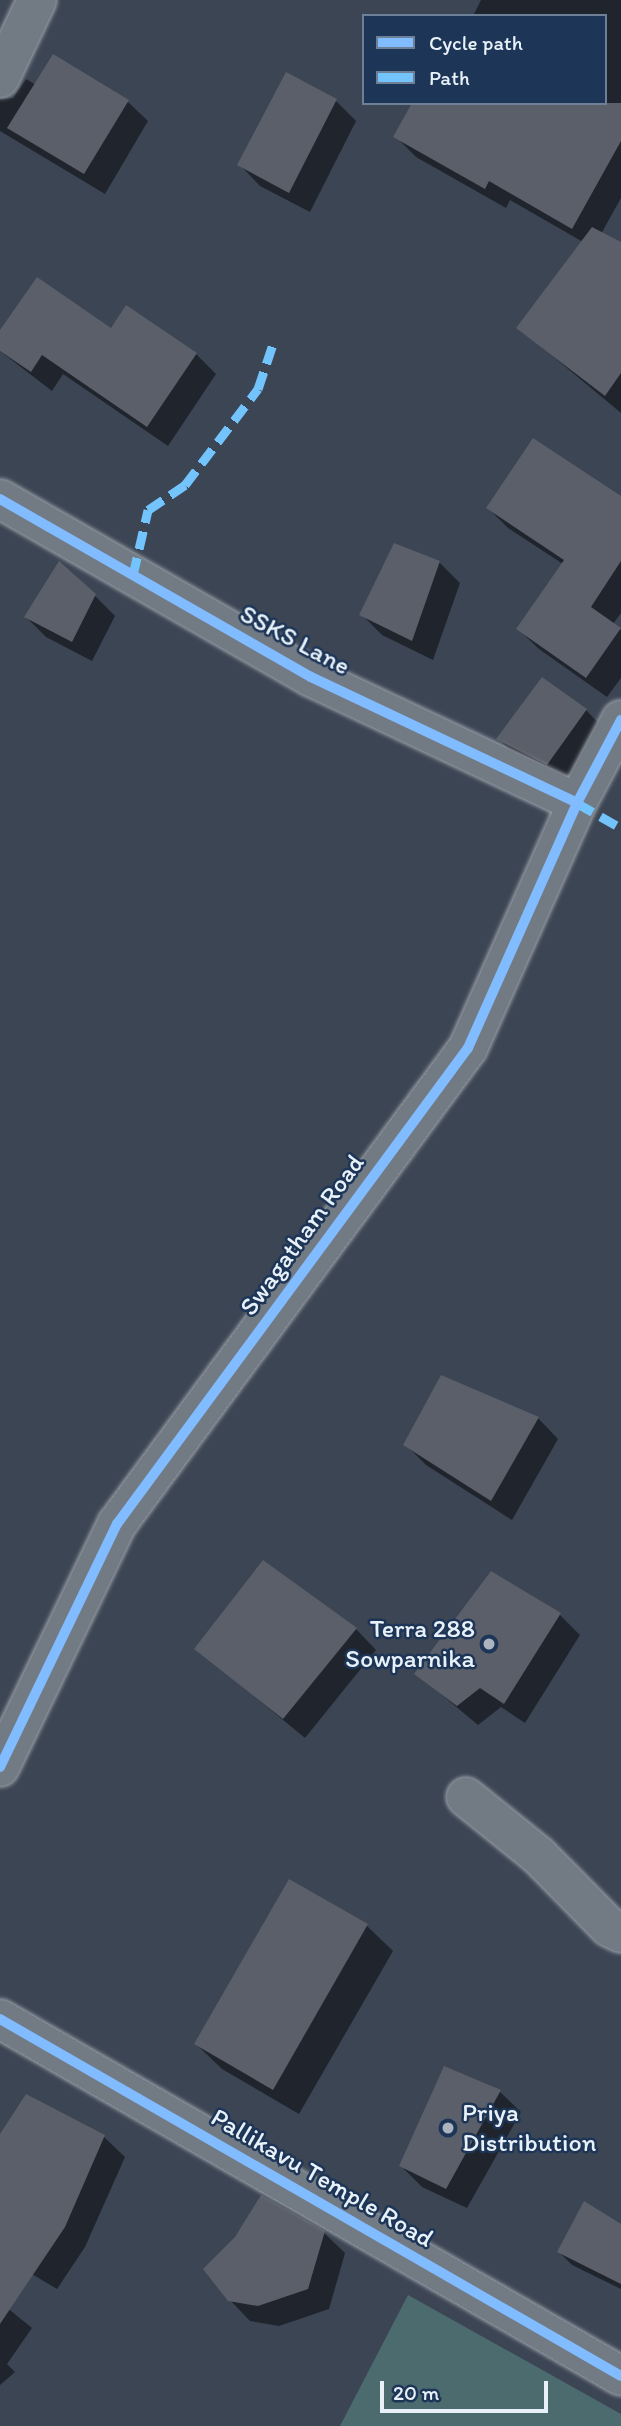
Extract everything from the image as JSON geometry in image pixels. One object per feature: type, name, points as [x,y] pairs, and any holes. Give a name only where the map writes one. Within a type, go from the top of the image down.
[{"type":"street","points":[[0,78],[37,0]]},
{"type":"street","name":"SSKS Lane","points":[[0,499],[311,677],[578,803]]},
{"type":"street","name":"Swagatham Road","points":[[0,1767],[117,1524],[468,1048],[578,803],[621,720]]},
{"type":"street","points":[[466,1797],[538,1855],[609,1927],[621,1933]]},
{"type":"street","name":"Pallikavu Temple Road","points":[[0,2019],[621,2376]]},
{"type":"green space","points":[[408,2295],[621,2414],[621,2426],[340,2426]]},
{"type":"building","points":[[53,54],[129,100],[84,174],[7,128]]},
{"type":"building","points":[[286,72],[337,99],[289,193],[237,165]]},
{"type":"building","points":[[621,103],[621,141],[572,229],[489,181],[485,189],[393,137],[411,105]]},
{"type":"building","points":[[592,227],[621,242],[621,373],[605,396],[516,328]]},
{"type":"building","points":[[37,277],[111,328],[126,305],[197,353],[147,427],[42,355],[31,372],[0,351],[0,330]]},
{"type":"building","points":[[533,438],[621,496],[621,561],[591,607],[621,628],[586,678],[516,629],[564,560],[486,508]]},
{"type":"building","points":[[394,543],[440,561],[412,641],[359,615]]},
{"type":"building","points":[[59,561],[96,594],[72,642],[24,617]]},
{"type":"building","points":[[542,677],[587,709],[547,765],[496,739]]},
{"type":"building","points":[[441,1375],[539,1417],[491,1501],[403,1445]]},
{"type":"building","points":[[263,1560],[357,1628],[283,1719],[194,1649]]},
{"type":"building","name":"Terra 288 Sowparnika","points":[[491,1571],[561,1613],[504,1704],[480,1688],[457,1706],[414,1674]]},
{"type":"building","points":[[289,1879],[368,1924],[273,2090],[194,2044]]},
{"type":"building","name":"Priya Distribution","points":[[444,2066],[501,2090],[446,2189],[399,2166]]},
{"type":"building","points":[[26,2094],[105,2135],[65,2227],[0,2324],[0,2134]]},
{"type":"building","points":[[261,2195],[325,2231],[308,2289],[258,2306],[228,2301],[203,2269],[235,2237]]},
{"type":"building","points":[[584,2201],[621,2224],[621,2284],[557,2252]]},
{"type":"marked path","points":[[133,575],[148,510],[185,485],[258,389],[274,341]]},
{"type":"marked path","points":[[577,803],[621,828]]},
{"type":"cycle path","points":[[0,499],[311,677],[577,803]]},
{"type":"cycle path","points":[[0,1767],[117,1524],[468,1048],[577,803],[621,720]]},
{"type":"cycle path","points":[[0,2019],[621,2376]]},
{"type":"place","name":"Terra 288 Sowparnika","points":[[489,1644]]},
{"type":"place","name":"Priya Distribution","points":[[448,2128]]}]
